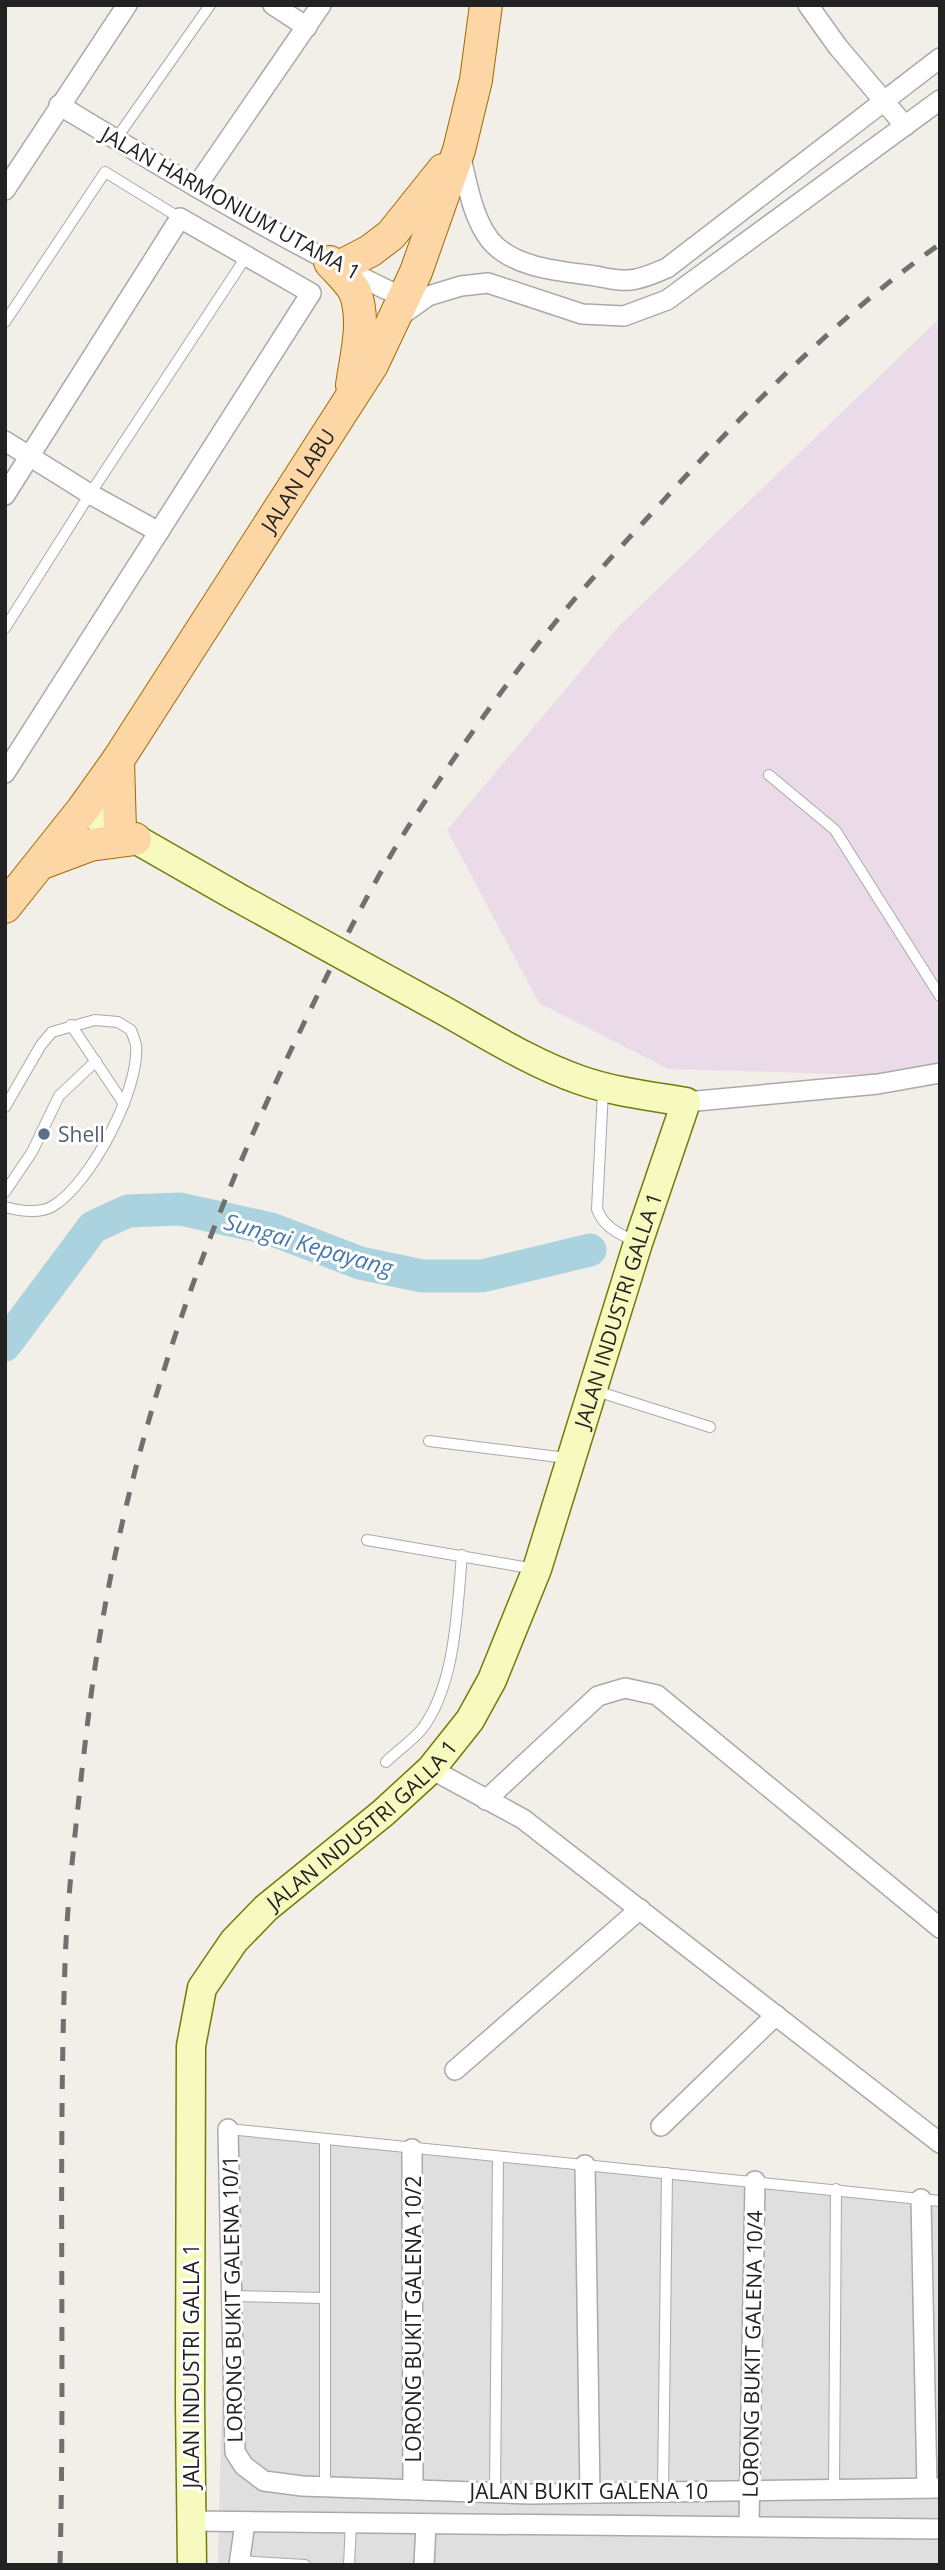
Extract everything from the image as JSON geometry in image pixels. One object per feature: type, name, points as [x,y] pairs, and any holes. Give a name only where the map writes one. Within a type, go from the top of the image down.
[{"type":"main road","name":"JALAN LABU","points":[[5,907],[83,810],[118,760],[372,365],[420,260],[459,150],[476,80],[486,5]]},
{"type":"main road","points":[[349,404],[360,335],[359,310],[354,290],[335,265],[370,251],[391,235],[459,150]]},
{"type":"main road","points":[[118,760],[128,835]]},
{"type":"main road","points":[[83,810],[539,1063],[603,1087],[686,1102]]},
{"type":"main road","points":[[39,864],[90,845],[128,835]]},
{"type":"main road","name":"JALAN INDUSTRI GALLA 1","points":[[192,2565],[191,2046],[202,1988],[233,1941],[265,1908],[383,1813],[431,1769],[470,1720],[492,1680],[537,1569],[638,1243],[686,1102]]},
{"type":"street","points":[[5,190],[127,5]]},
{"type":"street","points":[[273,5],[307,27]]},
{"type":"street","points":[[196,187],[321,5]]},
{"type":"street","points":[[808,5],[881,101],[905,126]]},
{"type":"street","points":[[459,150],[476,214],[490,240],[507,253],[531,265],[568,274],[636,280],[667,268],[940,58]]},
{"type":"street","points":[[399,309],[428,296],[461,286],[488,283],[582,314],[624,316],[667,300],[940,100]]},
{"type":"street","name":"JALAN HARMONIUM UTAMA 1","points":[[59,105],[196,187],[335,265],[399,309]]},
{"type":"street","points":[[5,495],[180,218],[312,293],[5,773]]},
{"type":"street","points":[[5,441],[90,494],[159,532]]},
{"type":"street","points":[[686,1102],[878,1084],[940,1073]]},
{"type":"street","points":[[486,1800],[598,1696],[625,1689],[657,1695],[940,1928]]},
{"type":"street","points":[[431,1769],[523,1819],[940,2143]]},
{"type":"street","points":[[455,2070],[640,1909]]},
{"type":"street","points":[[661,2126],[776,2015]]},
{"type":"street","name":"LORONG BUKIT GALENA 10/1","points":[[228,2129],[235,2452],[244,2466]]},
{"type":"street","name":"LORONG BUKIT GALENA 10/2","points":[[412,2148],[413,2490]]},
{"type":"street","points":[[585,2165],[590,2493]]},
{"type":"street","name":"LORONG BUKIT GALENA 10/4","points":[[749,2526],[755,2181]]},
{"type":"street","points":[[930,2200],[933,2488]]},
{"type":"street","name":"JALAN BUKIT GALENA 10","points":[[244,2466],[264,2481],[495,2493],[933,2488]]},
{"type":"street","points":[[192,2521],[940,2529]]},
{"type":"street","points":[[239,2563],[245,2523]]},
{"type":"street","points":[[424,2565],[426,2525]]},
{"type":"lane","points":[[116,139],[210,5]]},
{"type":"lane","points":[[5,321],[105,172],[180,218]]},
{"type":"lane","points":[[5,628],[246,257]]},
{"type":"lane","points":[[769,775],[835,830],[940,996]]},
{"type":"lane","points":[[5,1107],[41,1045],[52,1032],[95,1020],[118,1022],[131,1030],[136,1044],[134,1066],[124,1104],[92,1167],[52,1208],[34,1211],[5,1207]]},
{"type":"lane","points":[[71,1025],[124,1104]]},
{"type":"lane","points":[[5,1192],[32,1152],[59,1096],[96,1061]]},
{"type":"lane","points":[[603,1087],[597,1209],[601,1221],[621,1236],[638,1243]]},
{"type":"lane","points":[[593,1390],[709,1427]]},
{"type":"lane","points":[[429,1441],[573,1459]]},
{"type":"lane","points":[[367,1540],[537,1569]]},
{"type":"lane","points":[[386,1762],[422,1728],[443,1690],[456,1623],[462,1555]]},
{"type":"lane","points":[[228,2129],[930,2200]]},
{"type":"lane","points":[[325,2139],[325,2486]]},
{"type":"lane","points":[[495,2493],[498,2157]]},
{"type":"lane","points":[[663,2492],[667,2173]]},
{"type":"lane","points":[[834,2489],[836,2189]]},
{"type":"lane","points":[[232,2296],[325,2298]]},
{"type":"lane","points":[[349,2565],[351,2522]]},
{"type":"lane","points":[[239,2563],[305,2565]]},
{"type":"shaded area","points":[[940,318],[940,1077],[668,1069],[539,1003],[447,830],[618,627]]},
{"type":"shaded area","points":[[228,2129],[940,2207],[940,2565],[218,2565]]},
{"type":"waterway","name":"Sungai Kepayang","points":[[5,1345],[93,1227],[128,1211],[180,1209],[271,1229],[360,1263],[422,1276],[482,1276],[590,1250]]},
{"type":"railway","points":[[60,2565],[65,1965],[69,1892],[82,1770],[99,1641],[132,1481],[178,1326],[206,1249],[268,1099],[355,920],[414,818],[499,695],[593,578],[735,425],[833,329],[940,244]]},
{"type":"place","name":"Shell","points":[[44,1134]]}]
